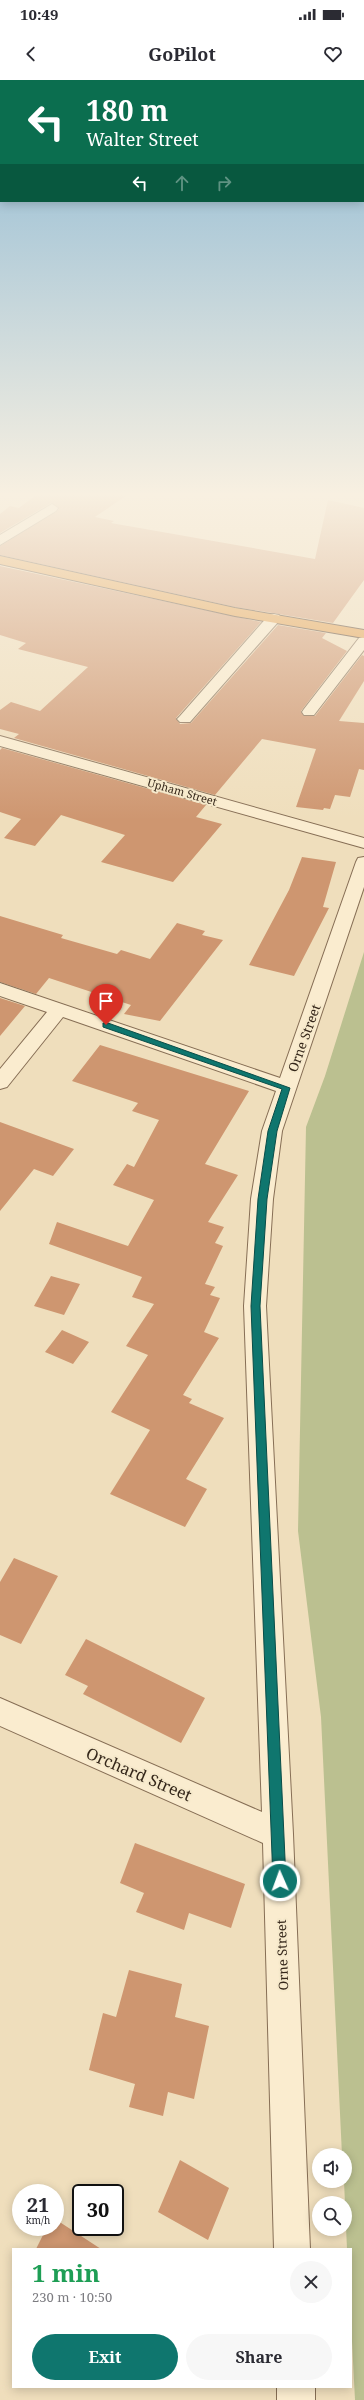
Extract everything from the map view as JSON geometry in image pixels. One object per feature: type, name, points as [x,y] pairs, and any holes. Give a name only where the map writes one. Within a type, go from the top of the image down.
[{"type":"highway","points":[[204,603],[274,618],[364,634]]},
{"type":"street","points":[[185,719],[274,618]]},
{"type":"street","points":[[309,712],[364,641]]},
{"type":"street","name":"Upham Street","points":[[0,741],[364,843]]},
{"type":"street","name":"Orne Street","points":[[292,2248],[278,1834],[255,1306],[262,1199],[272,1131],[364,862]]},
{"type":"street","points":[[0,988],[286,1088]]},
{"type":"street","points":[[0,1082],[60,1010]]},
{"type":"street","name":"Orchard Street","points":[[0,1712],[278,1834]]},
{"type":"street","points":[[296,2388],[296,2400]]},
{"type":"green space","points":[[364,952],[364,2400],[355,2400],[352,2342],[352,2248],[347,2248],[346,2236],[352,2236],[352,2196],[345,2196],[344,2188],[352,2188],[352,2148],[342,2148],[321,1717],[298,1531],[306,1127],[325,1076]]},
{"type":"building","points":[[0,603],[174,603],[261,622],[176,718],[180,724],[191,723],[278,625],[326,633],[322,638],[347,651],[301,711],[304,716],[315,716],[362,655],[364,656],[364,681],[339,721],[364,723],[364,770],[359,769],[350,797],[335,795],[330,809],[324,808],[323,810],[296,807],[316,749],[262,739],[215,795],[14,738],[19,734],[0,729],[0,710],[11,702],[40,711],[88,667],[18,649],[26,643],[0,635]]},
{"type":"building","points":[[218,603],[347,603],[333,623]]},
{"type":"building","points":[[2,748],[206,805],[196,817],[222,824],[173,882],[101,862],[125,835],[61,815],[35,846],[4,838],[21,819],[0,812],[0,750]]},
{"type":"building","points":[[302,857],[336,862],[323,907],[329,908],[294,976],[249,965],[289,890]]},
{"type":"building","points":[[0,916],[63,935],[61,938],[117,954],[121,950],[150,959],[177,923],[205,931],[202,935],[223,940],[160,1021],[124,1014],[131,1005],[49,978],[36,994],[0,982]]},
{"type":"building","points":[[0,998],[25,1006],[0,1036]]},
{"type":"building","points":[[100,1045],[249,1091],[205,1164],[238,1175],[208,1222],[224,1227],[215,1243],[223,1246],[205,1284],[215,1287],[210,1295],[220,1298],[204,1332],[219,1338],[183,1395],[192,1399],[189,1403],[224,1418],[186,1479],[207,1489],[185,1527],[110,1494],[150,1430],[111,1412],[148,1355],[126,1346],[154,1304],[132,1297],[142,1277],[49,1244],[57,1222],[128,1246],[154,1200],[113,1185],[127,1164],[134,1167],[159,1120],[132,1111],[138,1103],[72,1081]]},
{"type":"building","points":[[0,1122],[74,1149],[53,1176],[34,1169],[0,1211]]},
{"type":"building","points":[[51,1276],[80,1284],[64,1315],[34,1306]]},
{"type":"building","points":[[62,1330],[89,1342],[73,1364],[45,1352]]},
{"type":"building","points":[[14,1558],[58,1576],[21,1644],[0,1635],[0,1582]]},
{"type":"building","points":[[86,1639],[205,1698],[181,1743],[83,1694],[88,1686],[65,1675]]},
{"type":"building","points":[[135,1843],[245,1884],[231,1928],[189,1913],[184,1930],[136,1912],[144,1893],[120,1883]]},
{"type":"building","points":[[129,1970],[182,1984],[175,2017],[209,2026],[194,2099],[168,2092],[163,2116],[129,2107],[135,2084],[89,2070],[103,2013],[116,2017]]},
{"type":"building","points":[[180,2160],[229,2188],[208,2240],[158,2212]]},
{"type":"building","points":[[64,2225],[72,2230],[72,2236],[81,2236],[99,2248],[36,2248],[42,2236],[64,2236]]},
{"type":"route","points":[[106,1025],[286,1088],[272,1131],[262,1199],[255,1306],[280,1881]]}]
